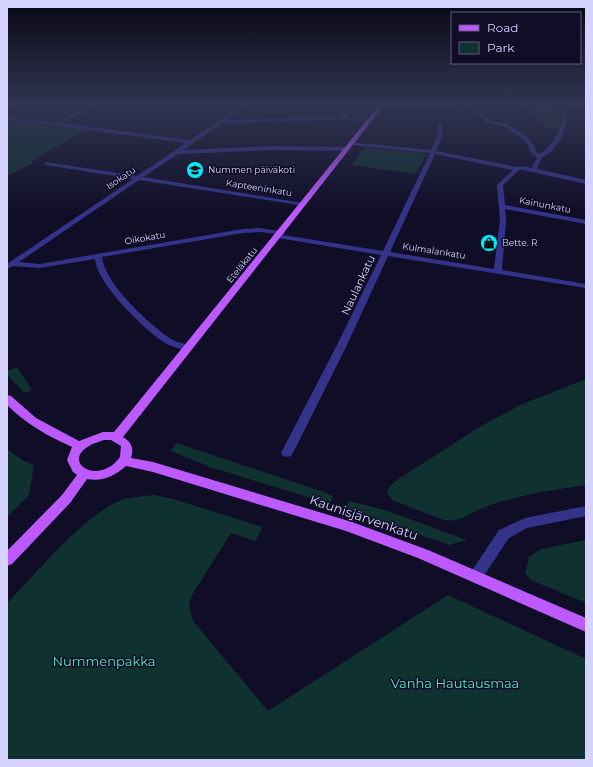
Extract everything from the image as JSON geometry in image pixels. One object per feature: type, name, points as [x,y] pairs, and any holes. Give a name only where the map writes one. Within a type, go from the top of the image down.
[{"type":"main road","name":"Eteläkatu","points":[[117,438],[354,140]]},
{"type":"main road","points":[[7,399],[26,419],[46,431],[80,446]]},
{"type":"main road","points":[[103,436],[117,438],[125,443],[127,453],[124,461],[108,473],[99,476],[84,474],[74,466],[72,460],[75,453],[80,446],[88,440],[103,436]]},
{"type":"main road","name":"Kaunisjärvenkatu","points":[[124,461],[153,467],[347,526],[476,576],[586,625]]},
{"type":"main road","points":[[7,560],[66,499],[84,474]]},
{"type":"street","points":[[176,140],[193,142]]},
{"type":"street","name":"Isokatu","points":[[10,266],[196,140]]},
{"type":"street","name":"Naulankatu","points":[[287,453],[342,345],[384,253],[439,140]]},
{"type":"street","points":[[526,140],[531,145],[534,153],[540,156]]},
{"type":"street","points":[[534,170],[540,156],[549,152],[557,140]]},
{"type":"street","points":[[352,143],[433,152],[517,169],[534,170],[586,182]]},
{"type":"street","points":[[178,152],[272,148],[347,149]]},
{"type":"street","name":"Kapteeninkatu","points":[[47,163],[303,205]]},
{"type":"street","points":[[498,272],[502,235],[500,186],[517,169]]},
{"type":"street","name":"Kainunkatu","points":[[501,206],[586,222]]},
{"type":"street","name":"Oikokatu","points":[[10,266],[39,266],[243,231],[260,230],[280,234]]},
{"type":"street","name":"Kulmalankatu","points":[[280,234],[384,253],[586,286]]},
{"type":"street","points":[[98,256],[99,264],[109,282],[128,306],[166,340],[188,348]]},
{"type":"street","points":[[476,576],[504,534],[525,523],[586,511]]},
{"type":"green space","points":[[7,140],[68,140],[35,159],[31,164],[7,176]]},
{"type":"green space","points":[[365,147],[426,154],[416,174],[351,165]]},
{"type":"green space","points":[[17,367],[32,390],[25,393],[7,375],[7,371]]},
{"type":"green space","points":[[586,379],[586,485],[518,497],[491,505],[462,518],[449,521],[392,500],[387,493],[390,486],[400,478],[478,428],[520,405]]},
{"type":"green space","points":[[176,443],[333,496],[330,504],[210,467],[171,451]]},
{"type":"green space","points":[[7,449],[22,460],[34,465],[29,495],[7,517]]},
{"type":"green space","points":[[154,495],[174,499],[262,527],[256,541],[231,533],[192,595],[189,605],[193,621],[268,711],[448,595],[586,659],[586,760],[7,760],[7,603],[62,545],[94,516],[109,506],[124,499]]},
{"type":"green space","points":[[349,501],[385,510],[467,540],[449,545],[346,509]]},
{"type":"green space","points":[[586,540],[586,603],[531,580],[525,573],[529,557],[541,549]]},
{"type":"place","name":"Nummen päiväkoti","points":[[195,170]]},
{"type":"place","name":"Bette. R","points":[[489,243]]},
{"type":"park label","name":"Nummenpakka","points":[[104,661]]},
{"type":"park label","name":"Vanha Hautausmaa","points":[[455,683]]}]
